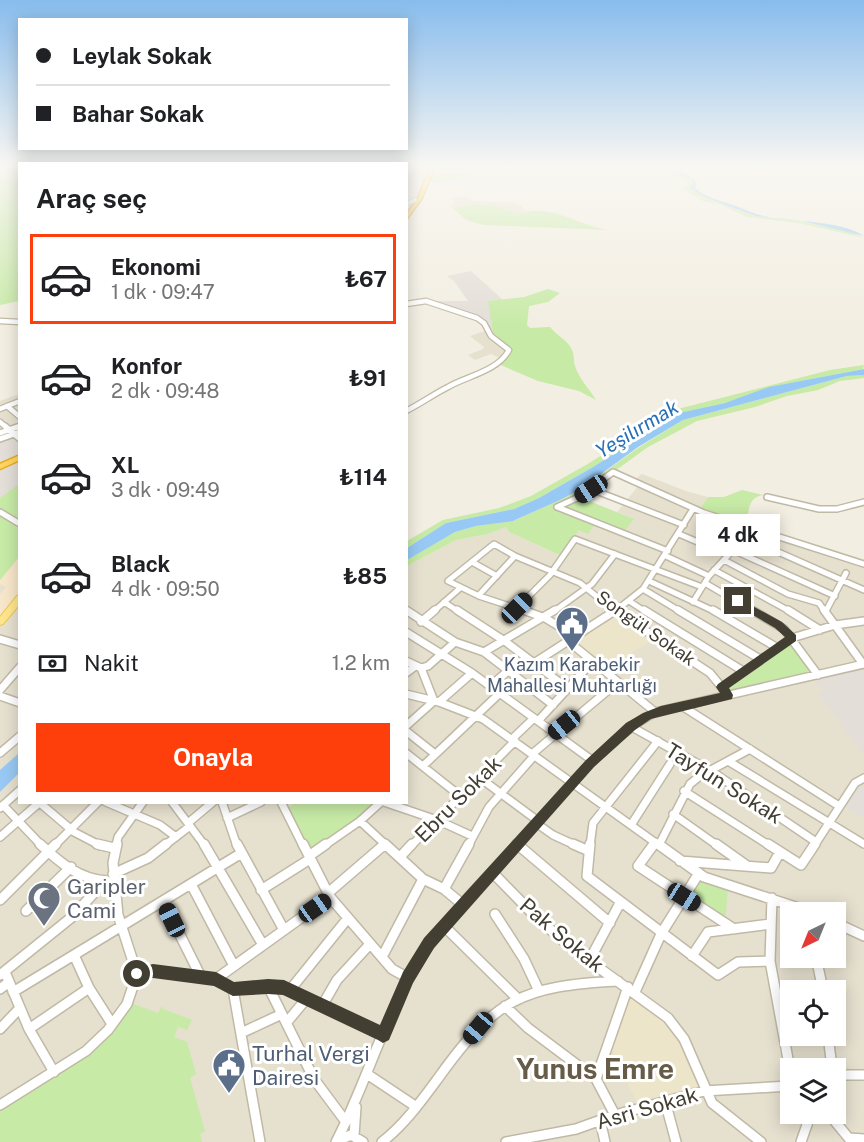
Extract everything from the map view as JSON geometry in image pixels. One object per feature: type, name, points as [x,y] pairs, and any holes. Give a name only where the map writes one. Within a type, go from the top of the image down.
[{"type":"highway","points":[[0,466],[18,457]]},
{"type":"main road","points":[[0,622],[18,600]]},
{"type":"main road","points":[[0,628],[18,606]]},
{"type":"street","points":[[408,304],[426,301],[480,319],[491,336],[507,347],[509,352],[506,357],[476,375],[453,384],[408,410]]},
{"type":"street","points":[[0,321],[18,322]]},
{"type":"street","points":[[0,409],[18,402]]},
{"type":"street","points":[[7,406],[18,415]]},
{"type":"street","points":[[0,422],[18,437]]},
{"type":"street","points":[[0,439],[18,427]]},
{"type":"street","points":[[0,433],[18,432]]},
{"type":"street","points":[[819,630],[808,621],[712,573],[557,507],[591,489],[613,471],[693,509],[742,527],[864,564]]},
{"type":"street","points":[[591,489],[684,525]]},
{"type":"street","points":[[767,497],[787,503],[830,509],[864,502]]},
{"type":"street","points":[[534,663],[615,611],[643,589],[657,570],[693,509]]},
{"type":"street","points":[[0,512],[18,523]]},
{"type":"street","points":[[693,602],[703,585],[728,555],[742,527]]},
{"type":"street","points":[[679,534],[835,596]]},
{"type":"street","points":[[740,535],[864,590]]},
{"type":"street","points":[[517,608],[552,571],[572,540],[578,539],[657,570],[703,585],[778,625],[792,638],[818,675]]},
{"type":"street","name":"Songül Sokak","points":[[472,562],[495,544],[515,556],[588,588],[615,611],[702,667],[728,695]]},
{"type":"street","points":[[484,652],[506,642],[588,588],[615,554]]},
{"type":"street","points":[[336,1142],[358,1097],[408,978],[421,956],[462,904],[572,783],[630,726],[655,712],[863,664],[826,611],[816,601],[789,594],[728,555]]},
{"type":"street","points":[[479,595],[515,556]]},
{"type":"street","points":[[497,576],[472,562],[448,581],[459,589],[517,608],[575,636]]},
{"type":"street","points":[[826,611],[846,573]]},
{"type":"street","points":[[649,581],[717,612],[776,647]]},
{"type":"street","points":[[421,622],[459,589]]},
{"type":"street","points":[[643,589],[760,659]]},
{"type":"street","points":[[629,601],[743,671]]},
{"type":"street","points":[[444,602],[506,642],[567,688]]},
{"type":"street","points":[[408,612],[455,642],[484,652],[553,705]]},
{"type":"street","points":[[722,687],[776,647],[792,638],[835,625],[864,621]]},
{"type":"street","points":[[408,634],[472,673],[593,761]]},
{"type":"street","points":[[0,639],[18,644]]},
{"type":"street","points":[[568,641],[655,712]]},
{"type":"street","points":[[408,673],[428,666],[455,642]]},
{"type":"street","name":"Ebru Sokak","points":[[400,857],[476,778],[480,778],[514,740],[553,705],[593,661]]},
{"type":"street","points":[[408,662],[417,668],[437,701]]},
{"type":"street","points":[[0,690],[18,670]]},
{"type":"street","points":[[490,686],[508,671]]},
{"type":"street","points":[[408,725],[472,673]]},
{"type":"street","points":[[444,889],[489,807],[555,733],[618,682]]},
{"type":"street","points":[[423,766],[500,693]]},
{"type":"street","points":[[408,694],[437,701],[476,715],[699,873],[728,886],[783,902]]},
{"type":"street","points":[[0,696],[18,702]]},
{"type":"street","points":[[682,706],[839,806]]},
{"type":"street","name":"Tayfun Sokak","points":[[630,726],[711,771],[816,842]]},
{"type":"street","points":[[408,727],[435,754]]},
{"type":"street","points":[[0,753],[18,738]]},
{"type":"street","points":[[658,741],[593,823],[587,876],[718,975],[738,962],[770,962]]},
{"type":"street","points":[[734,929],[638,866],[657,844],[684,792],[695,780],[750,749]]},
{"type":"street","points":[[408,755],[459,795]]},
{"type":"street","points":[[728,761],[864,844]]},
{"type":"street","points":[[631,825],[670,764]]},
{"type":"street","points":[[480,778],[553,835],[589,851]]},
{"type":"street","points":[[684,792],[801,866],[855,783],[864,778]]},
{"type":"street","points":[[18,792],[2,807],[48,852],[88,879],[110,878]]},
{"type":"street","points":[[0,837],[39,804]]},
{"type":"street","points":[[41,804],[72,829],[99,846],[114,848]]},
{"type":"street","points":[[0,900],[96,804]]},
{"type":"street","points":[[110,804],[132,815],[162,823],[176,837]]},
{"type":"street","points":[[0,1105],[87,1050],[112,1024],[128,1002],[137,974],[120,927],[110,878],[114,848],[118,837],[141,804]]},
{"type":"street","points":[[174,804],[218,867],[263,945]]},
{"type":"street","points":[[54,1072],[29,1029],[9,982],[2,973],[74,913],[110,878],[148,858],[176,837],[211,804]]},
{"type":"street","points":[[223,804],[240,854],[284,930]]},
{"type":"street","points":[[227,818],[257,804]]},
{"type":"street","points":[[282,804],[329,895],[392,969],[408,978]]},
{"type":"street","points":[[261,890],[381,804]]},
{"type":"street","points":[[389,804],[436,820],[472,836]]},
{"type":"street","points":[[674,814],[747,866]]},
{"type":"street","points":[[360,821],[423,879],[444,889],[462,904]]},
{"type":"street","points":[[216,979],[329,895],[357,866],[386,844]]},
{"type":"street","points":[[517,844],[610,923]]},
{"type":"street","points":[[680,861],[771,868],[780,852]]},
{"type":"street","points":[[13,992],[240,854]]},
{"type":"street","points":[[26,911],[71,867]]},
{"type":"street","name":"Pak Sokak","points":[[492,872],[537,918],[668,1018],[690,1050],[704,1091]]},
{"type":"street","points":[[596,1079],[627,987],[699,873]]},
{"type":"street","points":[[382,957],[423,879]]},
{"type":"street","points":[[191,884],[234,966]]},
{"type":"street","points":[[772,898],[770,962],[788,1058]]},
{"type":"street","points":[[163,901],[201,977]]},
{"type":"street","points":[[590,960],[620,903]]},
{"type":"street","points":[[495,914],[524,959],[539,991]]},
{"type":"street","points":[[290,990],[348,918]]},
{"type":"street","points":[[692,956],[708,932],[771,924]]},
{"type":"street","points":[[444,926],[517,998]]},
{"type":"street","points":[[846,928],[864,936]]},
{"type":"street","points":[[322,1006],[338,980],[370,944]]},
{"type":"street","points":[[74,955],[89,988],[112,1024]]},
{"type":"street","points":[[137,974],[153,971],[216,979],[233,989],[268,986],[290,990],[383,1035]]},
{"type":"street","points":[[0,989],[9,982]]},
{"type":"street","points":[[386,1140],[478,1028],[505,1005],[517,998],[539,991],[587,982],[627,987]]},
{"type":"street","points":[[268,986],[314,1079],[346,1122]]},
{"type":"street","points":[[29,1029],[89,988]]},
{"type":"street","points":[[233,989],[260,1142]]},
{"type":"street","points":[[241,1033],[284,1018],[307,998]]},
{"type":"street","points":[[505,1005],[528,1028],[596,1079],[615,1115]]},
{"type":"street","points":[[0,1029],[20,1009]]},
{"type":"street","points":[[367,1074],[415,1106]]},
{"type":"street","points":[[846,1075],[864,1075]]},
{"type":"street","name":"Asri Sokak","points":[[506,1142],[576,1129],[615,1115],[704,1091],[780,1087]]},
{"type":"street","points":[[704,1091],[712,1103],[761,1142]]},
{"type":"street","points":[[336,1142],[345,1136],[358,1139],[353,1121],[358,1097]]},
{"type":"street","points":[[665,1101],[676,1142]]},
{"type":"street","points":[[600,1120],[605,1142]]},
{"type":"street","points":[[801,1142],[807,1124]]},
{"type":"street","points":[[837,1124],[851,1140],[864,1139]]},
{"type":"shaded area","points":[[471,271],[503,300],[489,301],[493,333],[489,333],[484,323],[426,301],[468,301],[454,281],[447,276]]},
{"type":"shaded area","points":[[488,330],[509,349],[502,359],[491,354],[475,360],[468,355],[484,347],[470,336]]},
{"type":"shaded area","points":[[18,394],[18,804],[408,804],[408,565],[456,540],[488,534],[506,527],[509,532],[562,556],[579,530],[596,523],[633,519],[617,512],[639,485],[632,481],[642,474],[708,497],[698,511],[864,564],[864,1142],[0,1142],[0,401]]},
{"type":"shaded area","points":[[18,432],[18,485],[0,498],[0,439]]},
{"type":"shaded area","points":[[18,558],[18,599],[0,622],[0,594],[6,587],[0,584],[0,580]]},
{"type":"shaded area","points":[[615,614],[653,639],[608,669],[575,643]]},
{"type":"shaded area","points":[[864,664],[864,756],[838,722],[841,721],[817,694],[824,691],[812,676]]},
{"type":"shaded area","points":[[864,778],[864,818],[841,804]]},
{"type":"shaded area","points":[[628,987],[674,1024],[704,1091],[639,1108],[609,1042]]},
{"type":"green space","points":[[0,221],[18,221],[18,301],[0,305]]},
{"type":"green space","points":[[470,221],[578,221],[609,230],[483,225]]},
{"type":"green space","points":[[784,221],[799,221],[851,232],[864,238]]},
{"type":"green space","points":[[548,289],[560,293],[548,302],[529,306],[527,325],[530,328],[550,327],[566,342],[572,350],[579,375],[596,400],[579,391],[538,381],[496,363],[509,353],[489,333],[493,332],[488,301],[524,297]]},
{"type":"green space","points":[[864,365],[863,369],[776,386],[725,403],[679,413],[539,498],[514,509],[446,523],[408,547],[408,540],[443,520],[499,508],[531,496],[674,410],[830,370]]},
{"type":"green space","points":[[864,375],[864,378],[840,381],[818,390],[787,396],[755,407],[697,421],[648,447],[579,497],[634,519],[623,533],[596,523],[588,534],[579,530],[562,556],[509,532],[506,527],[488,534],[456,540],[408,565],[408,559],[455,532],[476,526],[516,520],[579,490],[638,448],[683,420],[847,376]]},
{"type":"green space","points":[[18,485],[18,558],[0,580],[0,498]]},
{"type":"green space","points":[[742,490],[763,495],[758,496],[752,502],[747,525],[698,511],[708,497],[724,497]]},
{"type":"green space","points":[[792,638],[818,675],[728,695],[722,687]]},
{"type":"green space","points":[[294,804],[380,804],[309,856],[285,810]]},
{"type":"green space","points":[[699,873],[728,886],[726,914],[722,921],[684,897]]},
{"type":"green space","points":[[128,1002],[158,1013],[162,1006],[163,1009],[192,1020],[187,1030],[178,1027],[174,1037],[187,1042],[196,1074],[190,1078],[205,1131],[200,1134],[202,1142],[0,1142],[0,1105],[78,1057]]},
{"type":"water","points":[[802,221],[842,227],[864,236]]},
{"type":"water","points":[[864,369],[864,375],[847,376],[683,420],[638,447],[579,490],[560,500],[513,521],[476,526],[455,532],[408,559],[408,547],[446,523],[514,509],[539,498],[593,467],[679,413],[725,403],[769,387]]},
{"type":"water","points":[[18,754],[18,774],[0,792],[0,770]]},
{"type":"waterway","points":[[0,436],[14,431]]},
{"type":"place","name":"Kazım Karabekir Mahallesi Muhtarlığı","points":[[572,652]]},
{"type":"place","name":"Garipler Cami","points":[[44,927]]},
{"type":"place","name":"Turhal Vergi Dairesi","points":[[229,1094]]},
{"type":"district","name":"Yunus Emre","points":[[595,1068]]},
{"type":"route","points":[[137,974],[153,971],[216,979],[233,989],[268,986],[284,988],[383,1035],[408,978],[429,943],[590,764],[637,721],[655,712],[728,695],[722,687],[783,642],[792,638],[784,629],[738,601]]},
{"type":"water label","name":"Yeşilırmak","points":[[637,429]]}]
